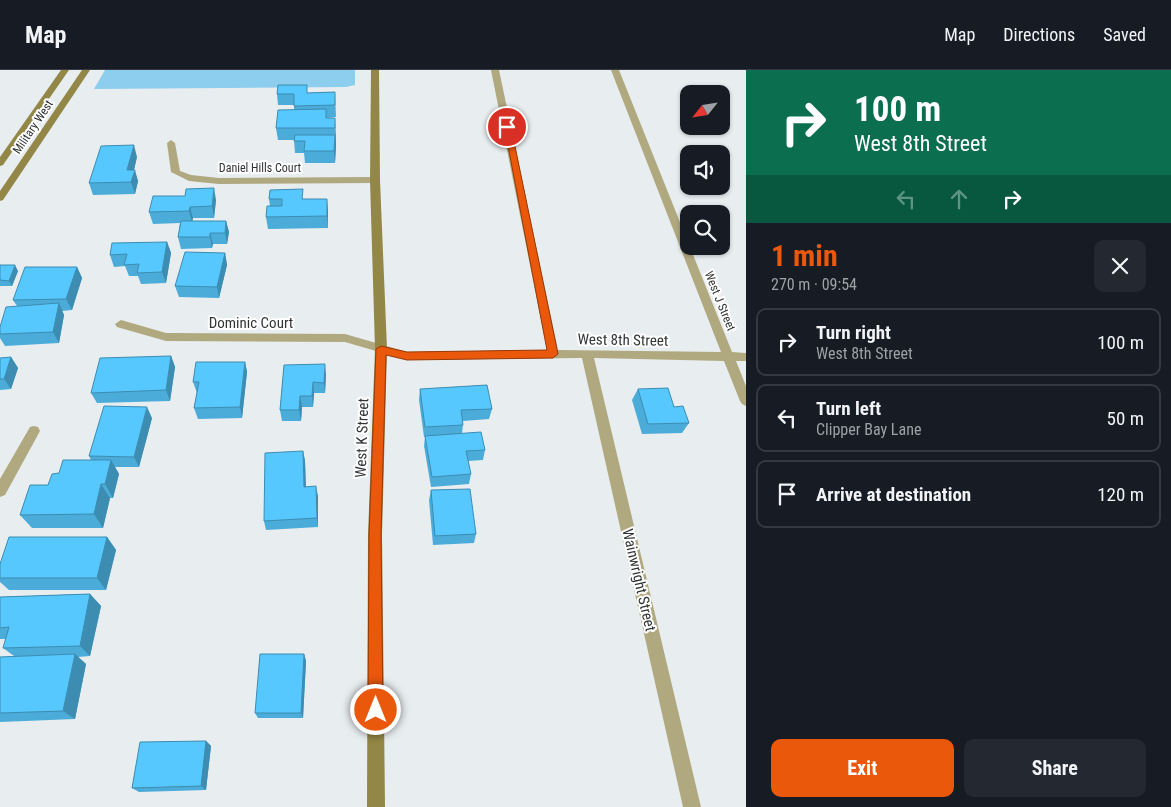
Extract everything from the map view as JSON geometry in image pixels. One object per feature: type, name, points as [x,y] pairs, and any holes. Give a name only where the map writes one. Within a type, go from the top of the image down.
[{"type":"street","name":"Military West","points":[[0,163],[65,70]]},
{"type":"street","name":"Military West","points":[[0,198],[86,70]]},
{"type":"street","name":"West K Street","points":[[374,70],[375,180],[381,349],[375,535],[376,807]]},
{"type":"street","points":[[495,70],[553,354]]},
{"type":"street","name":"West J Street","points":[[615,70],[746,401]]},
{"type":"street","name":"Daniel Hills Court","points":[[171,143],[176,172],[189,178],[219,181],[375,180]]},
{"type":"street","name":"Dominic Court","points":[[122,324],[166,337],[345,338],[381,349]]},
{"type":"street","name":"West 8th Street","points":[[381,349],[407,356],[553,354],[746,356]]},
{"type":"street","name":"Wainwright Street","points":[[587,354],[692,807]]},
{"type":"street","points":[[0,491],[34,431]]},
{"type":"shaded area","points":[[105,70],[355,70],[355,85],[346,87],[94,89]]},
{"type":"building","points":[[278,85],[307,85],[307,93],[335,92],[335,105],[294,106],[294,94],[277,94]]},
{"type":"building","points":[[326,109],[326,118],[335,118],[335,128],[276,128],[278,110]]},
{"type":"building","points":[[295,135],[335,135],[334,151],[304,151],[305,141],[294,141]]},
{"type":"building","points":[[134,145],[127,170],[135,170],[131,182],[89,183],[101,146]]},
{"type":"building","points":[[214,188],[212,206],[190,207],[189,211],[149,212],[153,196],[185,196],[186,189]]},
{"type":"building","points":[[303,189],[302,199],[327,199],[327,216],[266,217],[267,206],[282,206],[282,199],[269,199],[270,190]]},
{"type":"building","points":[[181,221],[226,221],[225,233],[210,233],[210,237],[178,237]]},
{"type":"building","points":[[167,242],[162,272],[137,273],[139,264],[124,265],[127,254],[110,255],[112,243]]},
{"type":"building","points":[[185,252],[225,253],[217,287],[175,286]]},
{"type":"building","points":[[0,265],[15,265],[9,281],[0,280]]},
{"type":"building","points":[[25,267],[77,267],[66,299],[13,300]]},
{"type":"building","points":[[59,303],[53,332],[0,334],[0,327],[6,307]]},
{"type":"building","points":[[171,356],[166,390],[91,393],[100,358]]},
{"type":"building","points":[[11,357],[4,379],[0,379],[0,358]]},
{"type":"building","points":[[196,362],[245,362],[240,407],[194,408],[199,382],[193,382]]},
{"type":"building","points":[[325,364],[324,383],[313,382],[312,396],[300,396],[299,410],[280,410],[284,365]]},
{"type":"building","points":[[487,385],[492,409],[461,410],[463,425],[425,427],[420,389]]},
{"type":"building","points":[[668,388],[674,407],[683,406],[689,423],[648,424],[638,389]]},
{"type":"building","points":[[104,406],[147,407],[134,457],[89,456]]},
{"type":"building","points":[[481,432],[485,450],[466,451],[471,474],[432,477],[425,436]]},
{"type":"building","points":[[303,451],[304,487],[316,486],[317,518],[264,521],[265,453]]},
{"type":"building","points":[[63,460],[111,460],[105,484],[101,484],[94,514],[20,515],[30,485],[48,485],[52,474],[59,473]]},
{"type":"building","points":[[470,489],[476,534],[435,536],[431,490]]},
{"type":"building","points":[[9,537],[107,537],[97,578],[0,578],[0,564]]},
{"type":"building","points":[[90,594],[80,646],[3,648],[9,627],[0,628],[0,597]]},
{"type":"building","points":[[75,654],[63,711],[0,713],[0,657]]},
{"type":"building","points":[[260,654],[304,654],[301,713],[255,713]]},
{"type":"building","points":[[206,741],[201,786],[132,788],[140,742]]},
{"type":"route","points":[[376,710],[375,535],[381,349],[407,356],[553,354],[507,127]]}]
